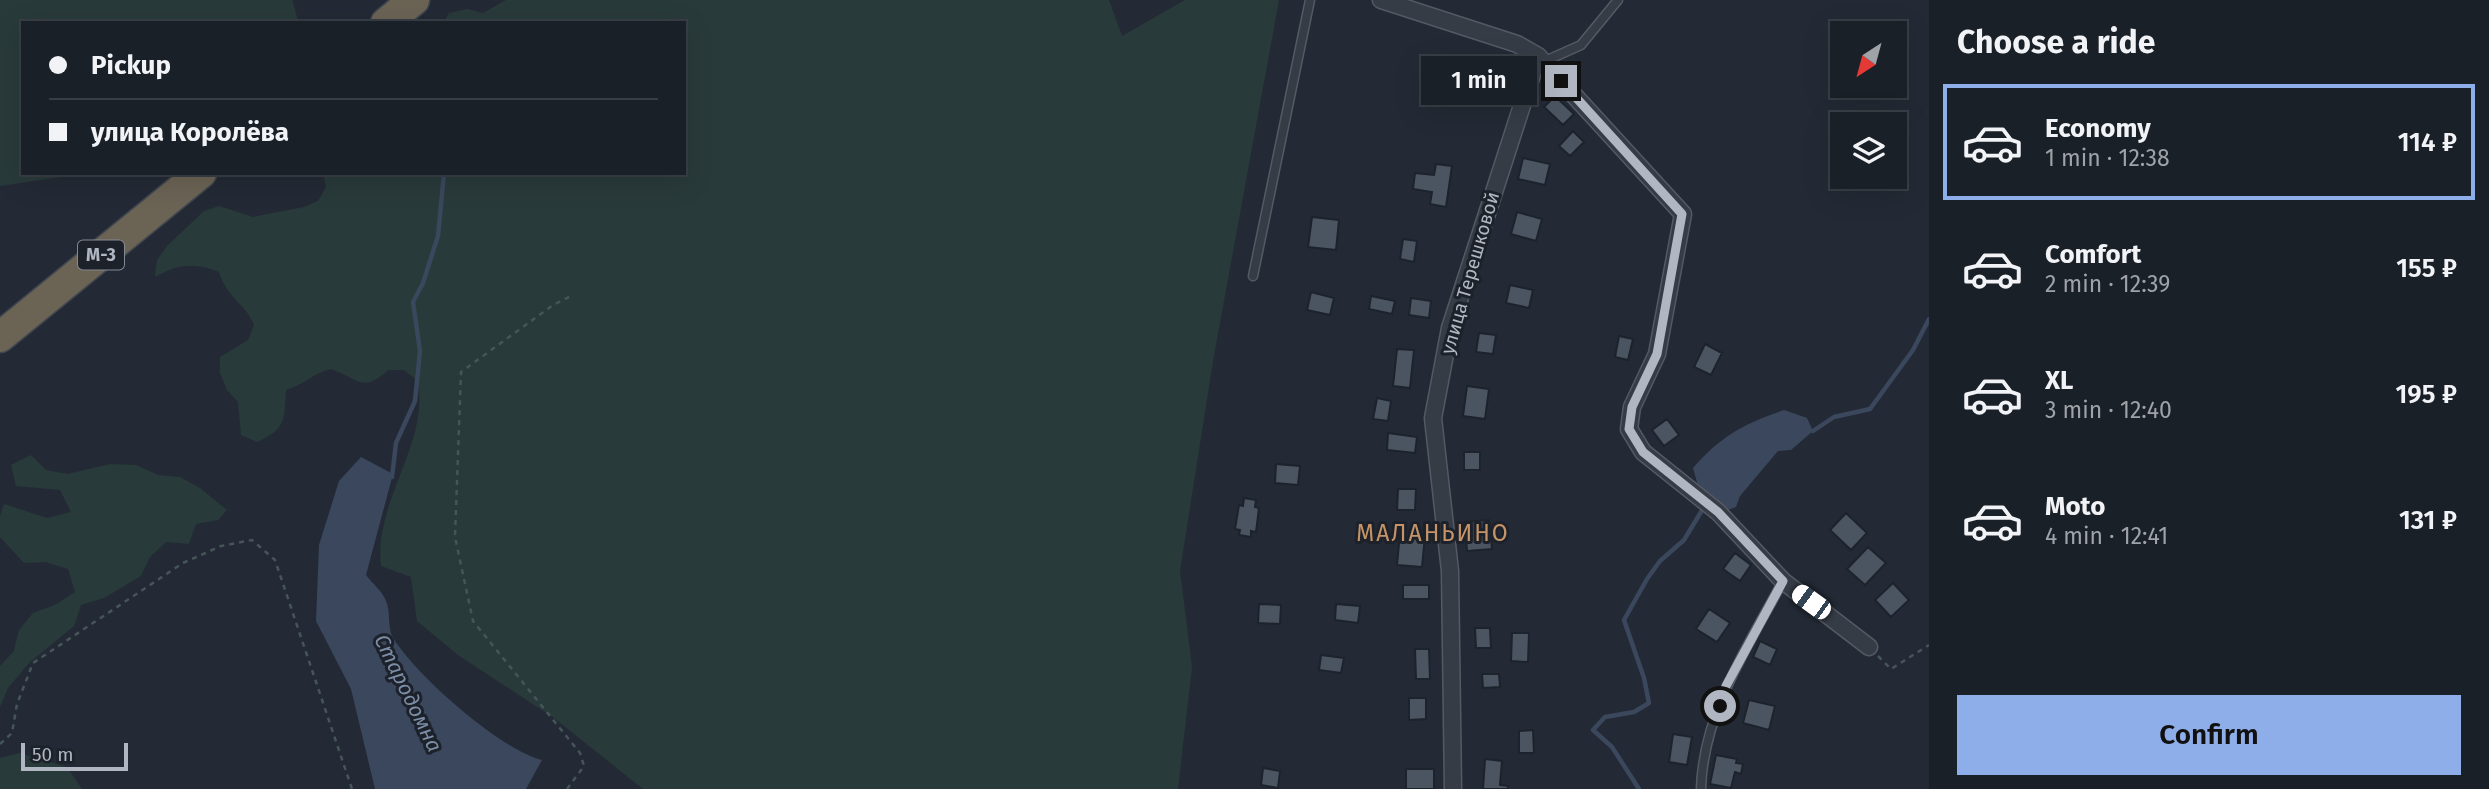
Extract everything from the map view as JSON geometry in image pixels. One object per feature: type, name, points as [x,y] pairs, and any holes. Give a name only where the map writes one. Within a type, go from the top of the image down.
[{"type":"highway","points":[[388,21],[414,0]]},
{"type":"highway","name":"М-3","points":[[0,337],[199,175]]},
{"type":"street","points":[[1381,0],[1517,44],[1540,59],[1682,214],[1657,354],[1632,407],[1629,429],[1643,452],[1718,512],[1783,581],[1869,647]]},
{"type":"street","name":"улица Терешковой","points":[[1453,789],[1450,571],[1433,418],[1450,328],[1540,59]]},
{"type":"lane","points":[[1253,276],[1310,0]]},
{"type":"lane","points":[[1540,59],[1581,45],[1618,0]]},
{"type":"lane","points":[[1701,789],[1702,768],[1726,686],[1783,581]]},
{"type":"path","points":[[567,789],[584,766],[580,753],[473,621],[455,537],[461,372],[552,305],[573,295]]},
{"type":"path","points":[[0,744],[12,733],[17,704],[33,663],[183,563],[220,546],[252,540],[275,561],[352,789]]},
{"type":"path","points":[[1869,647],[1891,669],[1929,645]]},
{"type":"shaded area","points":[[0,0],[292,0],[298,20],[21,21],[21,175],[74,175],[0,186]]},
{"type":"shaded area","points":[[506,0],[1109,0],[1122,36],[1185,0],[1279,0],[1213,361],[1180,571],[1192,667],[1178,789],[643,789],[554,718],[458,655],[417,621],[411,577],[381,566],[385,518],[417,425],[417,380],[404,370],[388,370],[366,383],[331,369],[286,390],[284,416],[274,432],[257,442],[241,435],[238,402],[227,390],[220,373],[220,357],[248,340],[254,325],[250,317],[222,281],[219,272],[186,266],[171,269],[155,277],[157,260],[167,246],[204,211],[219,206],[253,217],[304,207],[318,201],[326,187],[323,175],[686,175],[686,21],[444,21],[449,13],[467,9],[483,13]]},
{"type":"shaded area","points":[[31,455],[46,470],[68,474],[110,464],[136,465],[158,475],[180,477],[200,488],[227,510],[218,520],[196,524],[189,544],[166,542],[150,557],[141,576],[104,598],[81,605],[74,626],[29,663],[8,688],[0,707],[0,666],[14,651],[19,630],[33,613],[55,605],[75,592],[68,569],[46,562],[24,563],[0,537],[0,516],[4,504],[47,518],[71,512],[60,490],[16,486],[11,465]]},
{"type":"shaded area","points":[[19,753],[67,767],[82,789],[0,789],[0,758]]},
{"type":"water","points":[[1784,410],[1807,418],[1813,431],[1791,450],[1778,451],[1740,496],[1736,507],[1728,510],[1699,489],[1693,468],[1713,447],[1756,420]]},
{"type":"water","points":[[361,457],[393,474],[366,575],[386,601],[393,638],[420,672],[460,709],[504,742],[542,760],[526,789],[375,789],[351,689],[316,621],[319,545],[339,481]]},
{"type":"building","points":[[1465,58],[1487,63],[1483,82],[1461,78]]},
{"type":"building","points":[[1555,96],[1574,114],[1563,125],[1544,107]]},
{"type":"building","points":[[1573,131],[1584,142],[1570,156],[1559,146]]},
{"type":"building","points":[[1523,158],[1550,164],[1545,185],[1518,179]]},
{"type":"building","points":[[1436,164],[1452,166],[1446,207],[1430,204],[1432,192],[1413,189],[1415,173],[1434,175]]},
{"type":"building","points":[[1517,212],[1542,219],[1536,241],[1511,234]]},
{"type":"building","points":[[1312,217],[1339,220],[1336,250],[1308,247]]},
{"type":"building","points":[[1403,239],[1417,241],[1414,262],[1400,259]]},
{"type":"building","points":[[1510,285],[1533,290],[1529,308],[1506,303]]},
{"type":"building","points":[[1311,292],[1334,298],[1330,315],[1307,310]]},
{"type":"building","points":[[1371,296],[1395,301],[1392,314],[1369,309]]},
{"type":"building","points":[[1411,298],[1431,301],[1429,318],[1409,315]]},
{"type":"building","points":[[1479,333],[1496,335],[1493,354],[1476,352]]},
{"type":"building","points":[[1619,336],[1633,339],[1628,360],[1615,357]]},
{"type":"building","points":[[1705,344],[1722,353],[1711,375],[1694,367]]},
{"type":"building","points":[[1397,349],[1414,350],[1410,388],[1393,386]]},
{"type":"building","points":[[1467,386],[1489,389],[1485,419],[1463,416]]},
{"type":"building","points":[[1377,398],[1391,401],[1388,421],[1373,419]]},
{"type":"building","points":[[1667,419],[1679,435],[1664,446],[1652,430]]},
{"type":"building","points":[[1388,433],[1417,437],[1415,453],[1387,450]]},
{"type":"building","points":[[1464,452],[1480,452],[1480,470],[1464,470]]},
{"type":"building","points":[[1276,464],[1300,466],[1298,485],[1275,483]]},
{"type":"building","points":[[1398,489],[1416,489],[1415,510],[1397,510]]},
{"type":"building","points":[[1244,498],[1256,500],[1255,507],[1259,508],[1256,532],[1251,531],[1251,537],[1239,535],[1240,530],[1235,529],[1239,505],[1243,506]]},
{"type":"building","points":[[1846,513],[1867,533],[1851,550],[1830,530]]},
{"type":"building","points":[[1489,520],[1492,549],[1467,551],[1465,522]]},
{"type":"building","points":[[1400,533],[1425,535],[1422,567],[1397,565]]},
{"type":"building","points":[[1868,547],[1886,563],[1865,585],[1847,569]]},
{"type":"building","points":[[1735,553],[1751,565],[1740,581],[1723,569]]},
{"type":"building","points":[[1893,583],[1909,600],[1891,617],[1875,600]]},
{"type":"building","points":[[1403,585],[1429,585],[1429,599],[1403,599]]},
{"type":"building","points":[[1259,604],[1281,605],[1280,624],[1258,623]]},
{"type":"building","points":[[1336,604],[1360,606],[1358,623],[1335,620]]},
{"type":"building","points":[[1709,609],[1730,623],[1717,642],[1696,629]]},
{"type":"building","points":[[1475,628],[1490,628],[1491,648],[1476,648]]},
{"type":"building","points":[[1512,633],[1529,633],[1528,662],[1511,661]]},
{"type":"building","points":[[1760,641],[1777,649],[1770,665],[1753,657]]},
{"type":"building","points":[[1415,649],[1429,649],[1430,679],[1416,679]]},
{"type":"building","points":[[1321,655],[1344,658],[1341,673],[1319,670]]},
{"type":"building","points":[[1482,674],[1499,674],[1500,687],[1483,688]]},
{"type":"building","points":[[1409,698],[1426,698],[1426,719],[1409,720]]},
{"type":"building","points":[[1749,700],[1775,706],[1769,730],[1743,723]]},
{"type":"building","points":[[1533,730],[1534,753],[1519,753],[1519,731]]},
{"type":"building","points":[[1673,734],[1692,737],[1687,765],[1669,762]]},
{"type":"building","points":[[1716,755],[1737,759],[1736,763],[1743,764],[1741,774],[1735,772],[1731,788],[1710,784]]},
{"type":"building","points":[[1485,759],[1502,761],[1500,785],[1508,786],[1508,789],[1483,789]]},
{"type":"building","points":[[1263,768],[1280,771],[1278,788],[1261,785]]},
{"type":"building","points":[[1406,769],[1434,769],[1434,789],[1406,789]]},
{"type":"waterway","name":"Стародомна","points":[[392,477],[396,443],[415,401],[420,351],[413,302],[423,283],[438,236],[444,175]]},
{"type":"waterway","points":[[1813,431],[1834,417],[1870,409],[1913,350],[1929,319]]},
{"type":"waterway","points":[[1639,789],[1612,747],[1593,730],[1605,717],[1634,712],[1649,703],[1644,678],[1624,620],[1647,579],[1660,561],[1684,540],[1704,507]]},
{"type":"district","name":"МАЛАНЬИНО","points":[[1433,533]]},
{"type":"route","points":[[1561,81],[1682,214],[1657,354],[1632,407],[1629,429],[1643,452],[1718,512],[1783,581],[1726,686],[1720,706]]}]
